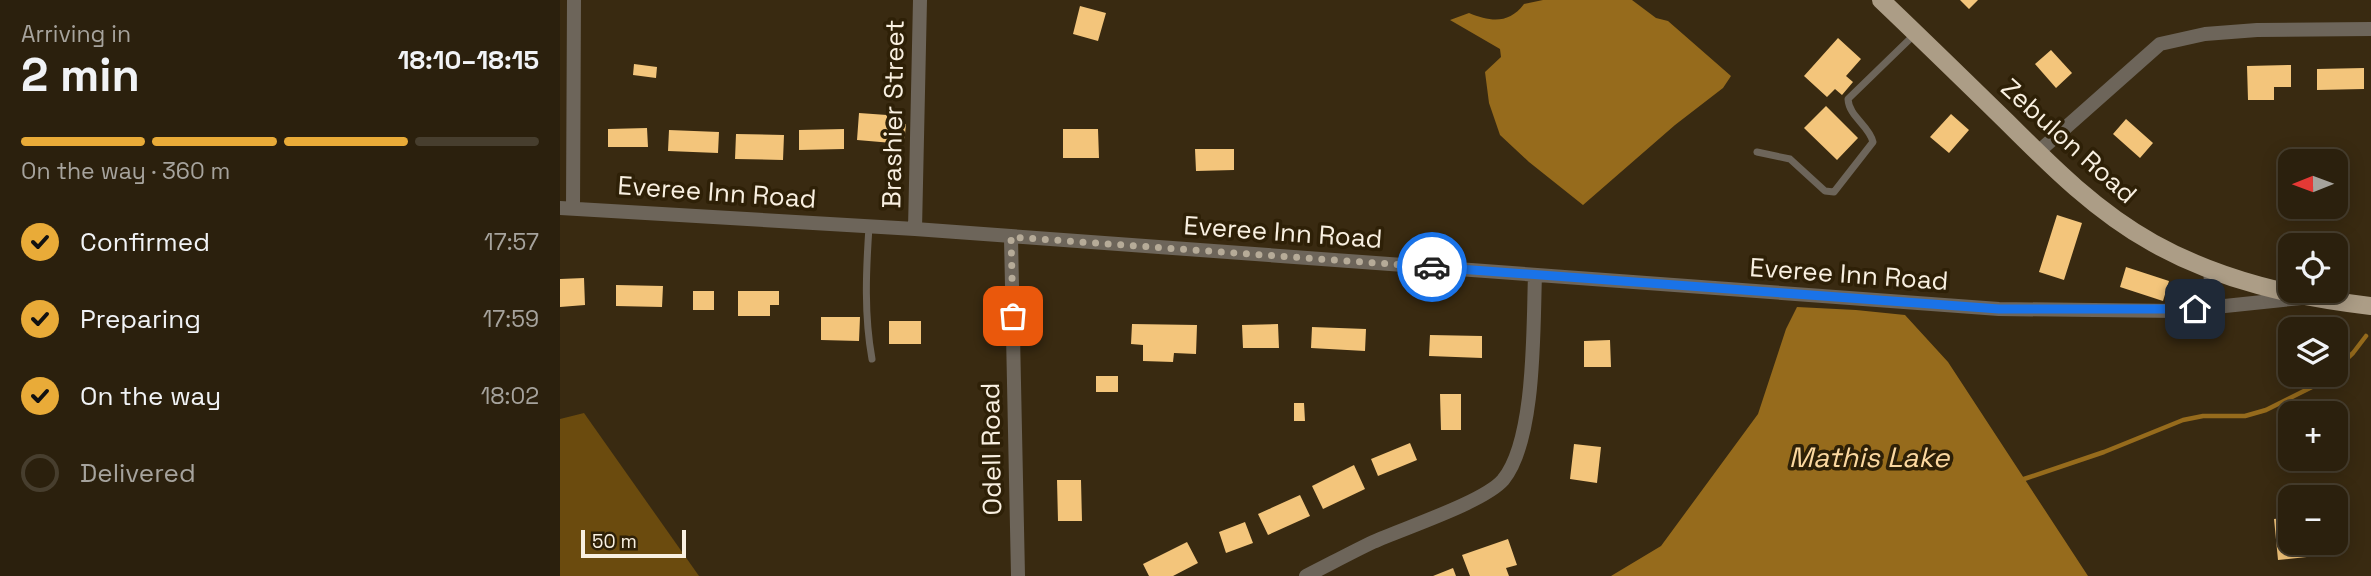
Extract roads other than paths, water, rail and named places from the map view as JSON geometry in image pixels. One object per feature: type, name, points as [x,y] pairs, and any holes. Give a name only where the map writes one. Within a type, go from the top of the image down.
[{"type":"main road","name":"Zebulon Road","points":[[1881,0],[2080,193],[2111,217],[2153,243],[2210,270],[2278,291]]},
{"type":"main road","name":"Zebulon Road","points":[[2348,303],[2371,306]]},
{"type":"street","points":[[567,208],[574,0]]},
{"type":"street","name":"Brashier Street","points":[[915,229],[920,0]]},
{"type":"street","points":[[2038,153],[2160,44],[2205,34],[2257,30],[2371,29]]},
{"type":"street","name":"Everee Inn Road","points":[[567,208],[915,229],[1999,309],[2177,311],[2278,300]]},
{"type":"street","name":"Odell Road","points":[[1011,237],[1018,576]]},
{"type":"street","points":[[2210,270],[2213,307]]},
{"type":"street","points":[[1306,576],[1373,542],[1486,494],[1504,479],[1518,450],[1530,396],[1535,275]]},
{"type":"lane","points":[[1757,152],[1790,159],[1825,191],[1834,192],[1873,142],[1870,132],[1849,108],[1848,99],[1916,33]]},
{"type":"lane","points":[[869,226],[866,269],[867,335],[872,359]]},
{"type":"water","points":[[1543,0],[1632,0],[1656,18],[1668,21],[1731,76],[1723,88],[1675,125],[1583,205],[1500,135],[1489,103],[1485,72],[1501,57],[1500,49],[1450,20],[1469,13],[1492,19],[1506,18],[1524,4]]},
{"type":"water","name":"Mathis Lake","points":[[1797,307],[1905,315],[1948,362],[2088,576],[1611,576],[1661,546],[1758,414],[1786,329]]},
{"type":"waterway","points":[[2348,358],[2366,336]]},
{"type":"waterway","points":[[2024,479],[2104,452],[2183,420],[2203,416],[2245,416],[2266,410],[2312,387]]}]
